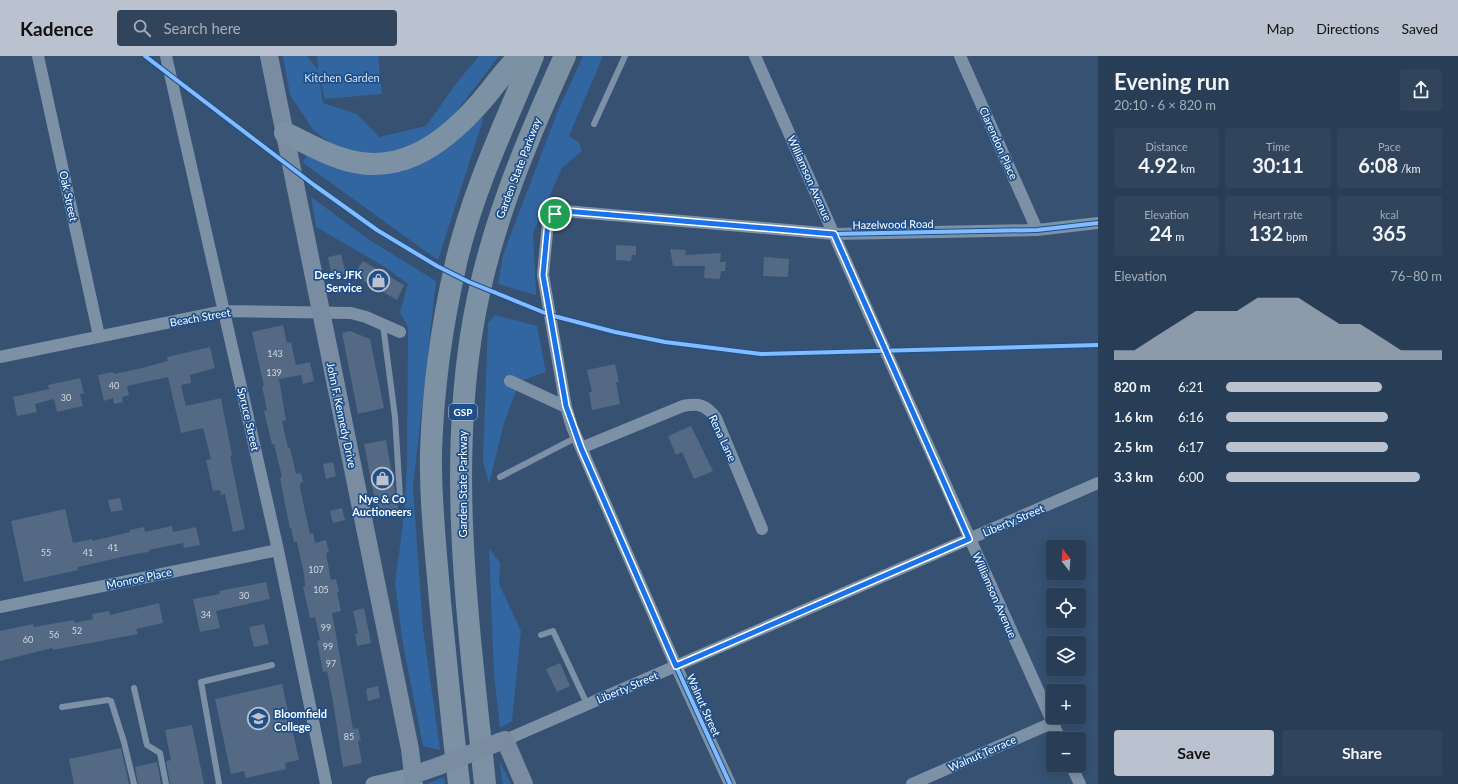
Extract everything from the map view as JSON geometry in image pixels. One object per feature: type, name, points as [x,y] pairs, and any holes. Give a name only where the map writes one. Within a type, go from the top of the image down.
[{"type":"highway","points":[[285,133],[340,158],[364,164],[386,165],[407,159],[428,149],[453,129],[486,97],[511,64],[520,56]]},
{"type":"highway","name":"GSP","points":[[458,784],[434,517],[431,453],[436,389],[444,326],[456,262],[469,217],[496,141],[533,56]]},
{"type":"highway","name":"Garden State Parkway","points":[[485,784],[495,743],[461,524],[463,397],[471,335],[484,274],[500,211],[522,154],[565,56]]},
{"type":"highway","points":[[488,784],[495,743]]},
{"type":"main road","name":"John F. Kennedy Drive","points":[[269,56],[410,749],[414,779]]},
{"type":"main road","name":"Liberty Street","points":[[414,779],[439,766],[495,743]]},
{"type":"main road","points":[[495,743],[524,783]]},
{"type":"street","name":"Oak Street","points":[[38,56],[99,336]]},
{"type":"street","name":"Spruce Street","points":[[166,56],[278,550],[326,784]]},
{"type":"street","name":"Williamson Avenue","points":[[755,56],[892,367],[1046,709]]},
{"type":"street","name":"Clarendon Place","points":[[960,56],[1037,230]]},
{"type":"street","name":"Hazelwood Road","points":[[548,222],[555,214],[565,211],[834,234],[1037,230],[1098,222]]},
{"type":"street","name":"Walnut Street","points":[[548,222],[543,275],[566,406],[579,443],[676,666],[730,784]]},
{"type":"street","name":"Beach Street","points":[[0,357],[224,311],[351,313],[400,332]]},
{"type":"street","points":[[510,381],[566,406]]},
{"type":"street","name":"Rena Lane","points":[[579,443],[683,406],[694,404],[703,405],[710,410],[716,418],[762,529]]},
{"type":"street","name":"Liberty Street","points":[[495,743],[1098,483]]},
{"type":"street","name":"Monroe Place","points":[[0,607],[278,550]]},
{"type":"street","name":"Walnut Terrace","points":[[912,784],[1047,724]]},
{"type":"street","points":[[1074,772],[1080,784]]},
{"type":"street","name":"Liberty Street","points":[[373,784],[414,779]]},
{"type":"lane","points":[[594,124],[625,56]]},
{"type":"lane","points":[[384,325],[395,417],[400,497]]},
{"type":"lane","points":[[500,477],[579,443]]},
{"type":"lane","points":[[541,635],[552,631],[587,704]]},
{"type":"lane","points":[[219,784],[201,682],[272,665]]},
{"type":"lane","points":[[134,688],[147,745],[160,753],[166,784]]},
{"type":"lane","points":[[62,707],[108,700],[111,701],[124,742],[134,784]]},
{"type":"green space","name":"Kitchen Garden","points":[[283,56],[307,56],[318,70],[317,56],[378,56],[382,94],[325,99],[318,71],[323,103],[357,114],[379,137],[426,126],[458,81],[479,56],[499,56],[453,116],[414,148],[380,157],[345,153],[314,131],[290,95]]},
{"type":"green space","points":[[583,56],[603,56],[569,136],[579,143],[582,151],[562,168],[533,233],[536,295],[498,284],[503,255],[557,113]]},
{"type":"green space","points":[[480,110],[483,120],[438,260],[303,163],[308,151],[387,171]]},
{"type":"green space","points":[[311,197],[368,239],[436,281],[413,487],[423,629],[440,750],[423,746],[402,639],[395,583],[404,515],[407,466],[408,327],[400,312],[408,284],[385,267],[316,227]]},
{"type":"green space","points":[[495,315],[537,326],[546,372],[520,381],[504,423],[489,484],[483,461],[488,323]]},
{"type":"green space","points":[[489,548],[500,563],[499,584],[521,631],[512,721],[500,728],[494,675]]},
{"type":"green space","points":[[499,760],[511,784],[503,784]]},
{"type":"green space","points":[[444,777],[445,784],[427,784]]},
{"type":"building","points":[[616,245],[636,246],[636,255],[632,255],[631,261],[616,260]]},
{"type":"building","points":[[670,249],[686,250],[685,255],[721,253],[720,262],[726,262],[725,271],[721,271],[720,279],[704,278],[705,266],[673,266]]},
{"type":"building","points":[[341,254],[346,274],[332,276],[328,257]]},
{"type":"building","points":[[764,257],[789,259],[788,277],[763,276]]},
{"type":"building","name":"Dee's JFK Service","points":[[363,261],[404,285],[397,300],[353,275]]},
{"type":"building","points":[[283,325],[287,343],[291,342],[296,365],[310,362],[314,381],[303,384],[301,375],[279,379],[286,420],[282,421],[296,474],[301,473],[303,482],[300,483],[300,488],[310,534],[313,533],[315,543],[326,540],[329,552],[326,553],[331,580],[336,579],[339,592],[337,592],[341,611],[332,613],[353,729],[358,728],[361,740],[358,741],[362,763],[343,767],[327,671],[323,672],[317,641],[320,640],[315,617],[310,618],[303,587],[305,586],[304,574],[297,542],[294,542],[291,528],[290,529],[280,478],[282,477],[264,411],[267,410],[262,386],[264,386],[252,332]]},
{"type":"building","points":[[350,331],[370,339],[384,408],[358,414],[342,333]]},
{"type":"building","points":[[210,347],[215,368],[190,375],[191,383],[181,385],[186,406],[221,398],[232,455],[230,456],[245,529],[233,532],[225,494],[221,495],[220,490],[213,491],[206,460],[211,459],[203,428],[181,433],[168,377],[127,386],[129,395],[122,397],[123,402],[114,404],[113,398],[104,401],[98,375],[113,372],[114,374],[138,369],[168,361],[167,357]]},
{"type":"building","points":[[615,364],[619,382],[616,382],[620,404],[592,410],[589,392],[592,392],[587,370]]},
{"type":"building","points":[[80,378],[84,394],[80,394],[83,406],[57,412],[54,399],[35,404],[37,412],[17,416],[13,397],[49,389],[48,385]]},
{"type":"building","points":[[691,426],[713,471],[694,479],[682,452],[676,455],[668,436]]},
{"type":"building","points":[[386,440],[399,513],[378,517],[364,444]]},
{"type":"building","points":[[333,462],[336,476],[326,479],[323,464]]},
{"type":"building","points":[[120,498],[123,510],[111,512],[108,500]]},
{"type":"building","points":[[342,508],[345,520],[333,523],[330,511]]},
{"type":"building","points":[[65,509],[73,543],[92,539],[93,541],[144,527],[145,532],[172,526],[173,532],[196,527],[200,545],[184,548],[183,543],[149,550],[149,552],[78,567],[78,570],[24,582],[11,521]]},
{"type":"building","points":[[266,582],[270,599],[216,611],[220,628],[200,632],[193,599],[220,594],[219,591]]},
{"type":"building","points":[[159,603],[163,623],[136,629],[138,634],[53,650],[52,648],[0,661],[0,631],[33,624],[34,627],[74,620],[75,623],[93,619],[92,614],[109,611],[110,615]]},
{"type":"building","points":[[364,608],[371,643],[357,646],[355,634],[358,633],[353,611]]},
{"type":"building","points":[[264,624],[269,644],[254,647],[249,627]]},
{"type":"building","points":[[560,663],[570,686],[557,692],[546,669]]},
{"type":"building","points":[[282,684],[299,760],[285,763],[286,769],[246,778],[244,771],[231,774],[215,699]]},
{"type":"building","points":[[378,686],[380,698],[368,701],[366,689]]},
{"type":"building","points":[[192,725],[204,784],[170,784],[166,761],[171,760],[165,730]]},
{"type":"building","points":[[121,748],[129,784],[74,784],[69,759]]},
{"type":"building","points":[[157,762],[161,784],[138,784],[135,767]]},
{"type":"cycle path","points":[[145,56],[314,185],[377,230],[437,266],[469,282],[550,315],[615,332],[665,342],[761,354],[1098,345]]},
{"type":"cycle path","points":[[730,784],[676,666],[572,427],[566,407],[543,275],[548,222],[555,214],[565,211],[834,234],[1037,230],[1098,223]]},
{"type":"place","name":"Dee's JFK Service","points":[[378,280]]},
{"type":"place","name":"Nye & Co Auctioneers","points":[[382,478]]},
{"type":"place","name":"Bloomfield College","points":[[258,719]]},
{"type":"route","points":[[565,211],[834,234],[969,539],[676,666],[572,427],[566,406],[543,275],[543,260],[548,222],[555,214],[565,211]]}]
